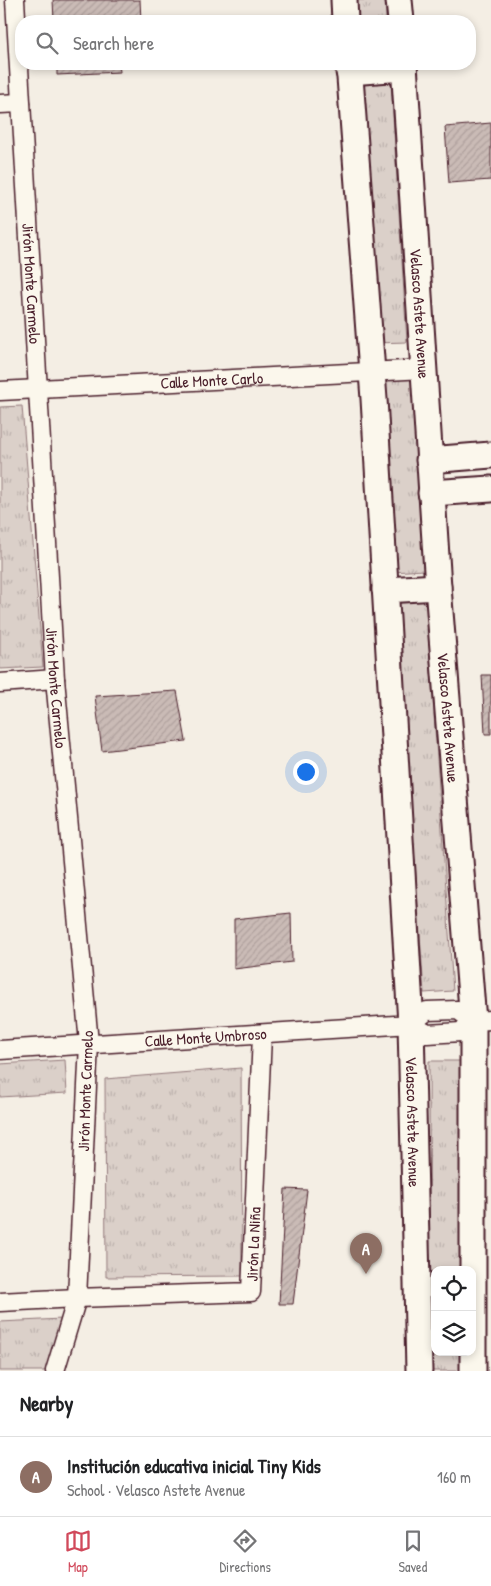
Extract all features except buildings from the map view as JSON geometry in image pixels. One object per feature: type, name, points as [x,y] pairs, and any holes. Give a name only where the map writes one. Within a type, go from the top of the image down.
[{"type":"main road","points":[[344,0],[345,15]]},
{"type":"main road","points":[[399,0],[400,15]]},
{"type":"main road","name":"Velasco Astete Avenue","points":[[349,70],[372,371],[411,1024],[419,1371]]},
{"type":"main road","name":"Velasco Astete Avenue","points":[[404,70],[438,587],[482,1021],[473,1371]]},
{"type":"main road","points":[[429,460],[491,455]]},
{"type":"main road","points":[[431,493],[491,489]]},
{"type":"main road","points":[[385,590],[438,587]]},
{"type":"street","name":"Jirón Monte Carmelo","points":[[15,0],[16,15]]},
{"type":"street","name":"Jirón Monte Carmelo","points":[[19,70],[56,678],[89,1043],[77,1298],[55,1371]]},
{"type":"street","points":[[0,104],[21,103]]},
{"type":"street","name":"Calle Monte Carlo","points":[[0,391],[424,369]]},
{"type":"street","points":[[0,683],[56,678]]},
{"type":"street","name":"Calle Monte Umbroso","points":[[0,1050],[89,1043],[262,1035],[411,1024],[426,1034],[461,1032],[482,1021]]},
{"type":"street","name":"Jirón La Niña","points":[[0,1302],[252,1292],[262,1035]]},
{"type":"green space","points":[[352,0],[385,0],[386,15],[353,15]]},
{"type":"green space","points":[[391,83],[407,342],[376,343],[360,84]]},
{"type":"green space","points":[[415,373],[424,570],[392,572],[383,375]]},
{"type":"green space","points":[[22,406],[43,667],[0,669],[0,407]]},
{"type":"green space","points":[[426,598],[453,991],[424,993],[397,600]]},
{"type":"green space","points":[[65,1060],[67,1093],[0,1097],[0,1064]]},
{"type":"green space","points":[[429,1061],[461,1061],[462,1266],[431,1266],[431,1356],[463,1356],[463,1371],[430,1371]]},
{"type":"green space","points":[[241,1068],[242,1276],[106,1277],[105,1079]]},
{"type":"green space","points":[[62,1319],[45,1371],[0,1371],[0,1322]]},
{"type":"place","name":"Institución educativa inicial Tiny Kids","points":[[366,1274]]}]
